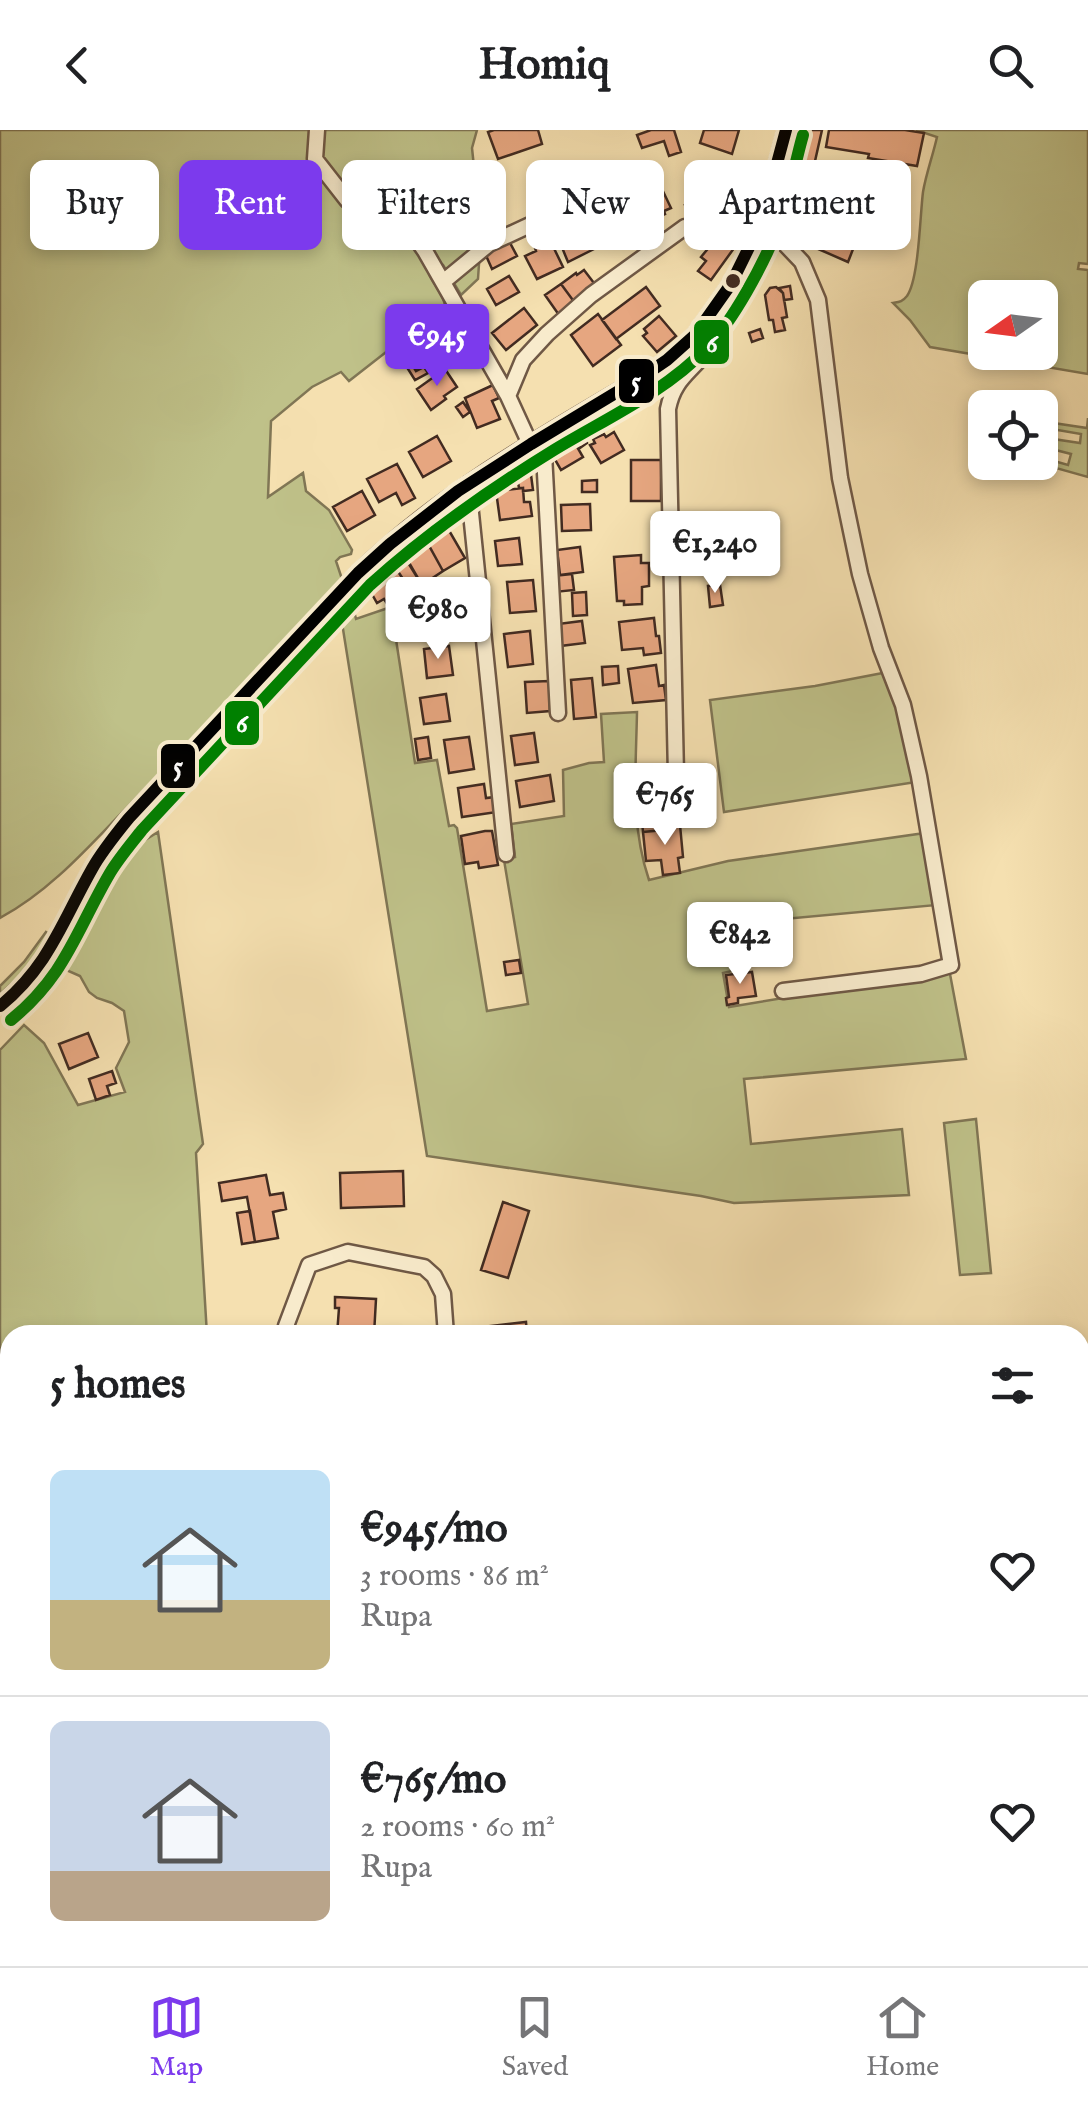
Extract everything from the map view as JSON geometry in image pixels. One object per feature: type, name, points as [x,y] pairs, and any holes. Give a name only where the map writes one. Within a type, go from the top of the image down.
[{"type":"street","points":[[317,130],[314,159],[347,200],[409,228],[536,440],[558,713]]},
{"type":"street","points":[[778,160],[786,130]]},
{"type":"street","points":[[443,282],[489,244],[526,227]]},
{"type":"street","points":[[508,396],[523,360],[547,334],[592,295],[684,228]]},
{"type":"street","points":[[0,1006],[41,966],[56,944],[102,853],[128,818],[358,573],[419,518],[468,484],[666,360],[694,334],[726,294],[747,250]]},
{"type":"street","points":[[783,991],[921,974],[951,965],[903,705],[881,648],[860,574],[840,478],[818,300],[802,262],[791,250]]},
{"type":"street","points":[[676,775],[668,410],[671,391],[708,349],[718,331],[725,315],[726,294]]},
{"type":"street","points":[[468,484],[506,854]]},
{"type":"street","points":[[286,1325],[309,1266],[348,1252],[424,1267],[443,1294],[445,1325]]},
{"type":"green space","points":[[0,130],[477,130],[473,160],[342,160],[342,250],[480,250],[478,279],[461,295],[443,265],[435,260],[427,262],[445,306],[349,381],[341,372],[312,387],[271,421],[268,497],[303,473],[306,491],[329,510],[352,550],[336,561],[342,579],[86,850],[37,894],[0,918]]},
{"type":"green space","points":[[916,130],[1088,130],[1088,264],[1079,263],[1078,269],[1088,270],[1088,374],[1058,369],[1058,280],[968,280],[968,353],[930,347],[893,303],[907,296],[911,288],[923,192],[937,137]]},
{"type":"green space","points":[[1088,418],[1088,477],[1058,469],[1058,462],[1068,465],[1071,454],[1058,451],[1058,440],[1080,443],[1081,434],[1058,430],[1058,424],[1087,428]]},
{"type":"green space","points":[[350,595],[356,619],[391,607],[415,763],[437,760],[449,826],[457,828],[487,1011],[528,1004],[504,860],[515,857],[511,824],[564,816],[563,770],[604,762],[601,714],[637,712],[637,818],[649,880],[728,861],[925,833],[937,905],[729,924],[737,970],[723,973],[729,1007],[940,972],[950,974],[966,1059],[744,1079],[751,1144],[902,1129],[909,1195],[734,1203],[427,1156],[339,604]]},
{"type":"green space","points":[[888,672],[916,782],[724,812],[710,700]]},
{"type":"green space","points":[[158,832],[203,1144],[196,1153],[206,1325],[0,1325],[0,1050],[24,1025],[44,1043],[78,1105],[125,1092],[116,1068],[129,1042],[124,1011],[89,992],[80,976],[64,969],[61,963],[121,855]]},
{"type":"green space","points":[[46,932],[51,935],[36,962],[0,994],[0,986]]},
{"type":"green space","points":[[976,1119],[991,1273],[960,1275],[944,1123]]},
{"type":"building","points":[[538,130],[542,144],[498,159],[488,132]]},
{"type":"building","points":[[651,130],[674,130],[681,152],[669,156],[664,141],[642,148],[637,135]]},
{"type":"building","points":[[704,130],[739,130],[732,154],[700,143]]},
{"type":"building","points":[[795,130],[822,130],[815,160],[789,160]]},
{"type":"building","points":[[829,130],[924,133],[917,166],[911,165],[911,160],[880,160],[868,158],[869,154],[826,147]]},
{"type":"building","points":[[506,240],[517,256],[492,269],[484,251],[506,250]]},
{"type":"building","points":[[555,250],[563,267],[537,279],[525,256]]},
{"type":"building","points":[[563,250],[592,250],[568,262]]},
{"type":"building","points":[[707,250],[733,250],[711,280],[698,271],[706,261],[701,257]]},
{"type":"building","points":[[821,250],[853,250],[848,262]]},
{"type":"building","points":[[584,270],[597,287],[575,303],[561,284]]},
{"type":"building","points":[[509,276],[519,292],[496,305],[487,289]]},
{"type":"building","points":[[561,284],[575,303],[559,315],[545,295]]},
{"type":"building","points":[[790,286],[792,299],[784,300],[779,288]]},
{"type":"building","points":[[646,287],[660,306],[616,339],[602,320]]},
{"type":"building","points":[[776,287],[783,293],[787,317],[782,318],[785,330],[775,332],[765,295]]},
{"type":"building","points":[[524,308],[537,325],[506,350],[492,333]]},
{"type":"building","points":[[598,314],[621,345],[593,366],[571,335]]},
{"type":"building","points":[[659,316],[676,336],[657,352],[643,336],[647,333],[644,329]]},
{"type":"building","points":[[438,326],[451,346],[425,364],[411,344]]},
{"type":"building","points":[[760,329],[763,338],[752,342],[749,333]]},
{"type":"building","points":[[413,366],[416,371],[424,367],[428,373],[415,380],[408,369]]},
{"type":"building","points":[[445,369],[457,387],[431,410],[417,389]]},
{"type":"building","points":[[660,380],[665,389],[657,395],[651,385]]},
{"type":"building","points":[[493,385],[499,398],[492,401],[500,419],[477,428],[465,398]]},
{"type":"building","points":[[463,402],[470,412],[463,417],[456,407]]},
{"type":"building","points":[[585,431],[587,443],[580,448],[574,438]]},
{"type":"building","points":[[614,432],[624,450],[601,463],[590,445],[595,443],[593,439]]},
{"type":"building","points":[[437,436],[451,461],[423,477],[409,452]]},
{"type":"building","points":[[572,438],[583,457],[561,470],[550,451]]},
{"type":"building","points":[[631,460],[661,460],[661,501],[631,501]]},
{"type":"building","points":[[397,464],[415,498],[402,505],[396,493],[379,502],[367,479]]},
{"type":"building","points":[[531,475],[533,490],[523,491],[517,477]]},
{"type":"building","points":[[597,480],[597,492],[582,492],[582,481]]},
{"type":"building","points":[[523,488],[524,502],[530,502],[532,516],[500,520],[496,491]]},
{"type":"building","points":[[362,491],[375,515],[347,531],[333,507]]},
{"type":"building","points":[[590,504],[591,530],[562,531],[561,505]]},
{"type":"building","points":[[447,527],[465,558],[443,571],[426,540]]},
{"type":"building","points":[[423,535],[443,571],[422,585],[403,552]]},
{"type":"building","points":[[519,538],[522,564],[498,566],[495,541]]},
{"type":"building","points":[[580,547],[583,572],[560,575],[557,550]]},
{"type":"building","points":[[641,555],[641,563],[649,563],[649,586],[642,587],[642,604],[624,605],[624,601],[617,601],[614,557]]},
{"type":"building","points":[[407,561],[422,585],[411,591],[395,567]]},
{"type":"building","points":[[395,567],[411,591],[388,605],[384,599],[377,603],[368,587]]},
{"type":"building","points":[[572,574],[574,590],[555,592],[553,576]]},
{"type":"building","points":[[533,580],[536,611],[510,613],[507,582]]},
{"type":"building","points":[[720,585],[723,605],[710,607],[708,586]]},
{"type":"building","points":[[461,586],[464,602],[447,605],[443,589]]},
{"type":"building","points":[[417,590],[426,608],[408,617],[399,599]]},
{"type":"building","points":[[586,592],[587,615],[573,616],[572,593]]},
{"type":"building","points":[[654,618],[661,653],[644,655],[643,648],[622,650],[619,622]]},
{"type":"building","points":[[582,621],[585,643],[560,646],[558,624]]},
{"type":"building","points":[[530,631],[533,664],[508,667],[504,634]]},
{"type":"building","points":[[449,646],[453,675],[427,678],[424,649]]},
{"type":"building","points":[[656,665],[666,700],[633,703],[628,669]]},
{"type":"building","points":[[618,666],[619,683],[603,685],[602,667]]},
{"type":"building","points":[[592,678],[596,717],[574,719],[571,680]]},
{"type":"building","points":[[549,681],[550,711],[527,713],[525,682]]},
{"type":"building","points":[[446,694],[450,721],[424,724],[420,698]]},
{"type":"building","points":[[534,733],[538,762],[515,765],[511,736]]},
{"type":"building","points":[[428,737],[431,758],[418,760],[415,739]]},
{"type":"building","points":[[469,737],[474,769],[449,773],[444,740]]},
{"type":"building","points":[[550,775],[554,801],[520,807],[516,781]]},
{"type":"building","points":[[671,775],[674,804],[661,805],[663,830],[643,832],[638,778]]},
{"type":"building","points":[[484,784],[486,798],[495,797],[497,812],[462,817],[458,788]]},
{"type":"building","points":[[680,825],[680,873],[663,875],[661,860],[646,861],[643,832]]},
{"type":"building","points":[[492,831],[498,865],[479,868],[478,862],[465,864],[461,836]]},
{"type":"building","points":[[519,960],[521,973],[506,975],[504,962]]},
{"type":"building","points":[[752,972],[756,996],[738,998],[738,1003],[727,1005],[726,975]]},
{"type":"building","points":[[88,1033],[98,1057],[69,1069],[59,1044]]},
{"type":"building","points":[[112,1071],[116,1083],[107,1086],[110,1095],[96,1100],[89,1079]]},
{"type":"building","points":[[403,1171],[404,1206],[341,1208],[340,1173]]},
{"type":"building","points":[[266,1175],[270,1195],[283,1193],[286,1209],[273,1212],[278,1238],[255,1242],[247,1197],[222,1201],[219,1183]]},
{"type":"building","points":[[503,1202],[529,1211],[508,1278],[481,1270]]},
{"type":"building","points":[[250,1211],[255,1242],[242,1244],[237,1213]]},
{"type":"building","points":[[335,1297],[376,1299],[375,1325],[338,1325],[339,1308],[335,1308]]},
{"type":"transit line","name":"5","points":[[0,1006],[43,959],[96,862],[129,818],[358,573],[458,491],[642,377],[695,335],[731,284],[761,223],[786,130]]},
{"type":"transit line","name":"6","points":[[11,1020],[58,969],[110,873],[142,830],[370,585],[482,497],[654,391],[707,348],[737,308],[771,245],[803,135]]}]
